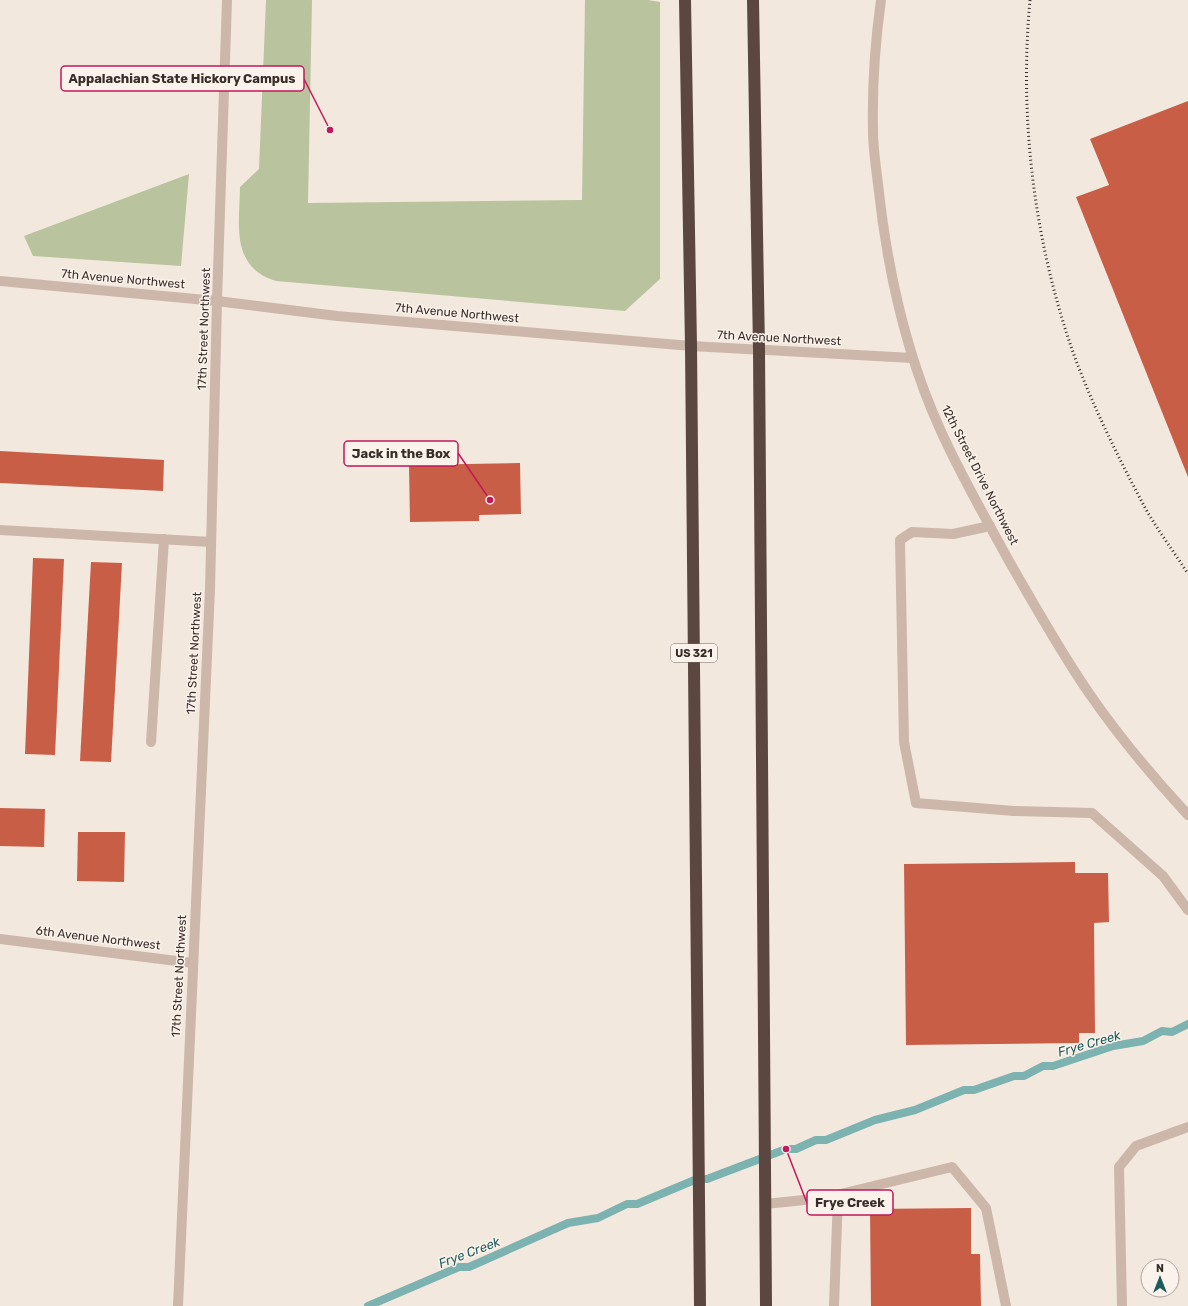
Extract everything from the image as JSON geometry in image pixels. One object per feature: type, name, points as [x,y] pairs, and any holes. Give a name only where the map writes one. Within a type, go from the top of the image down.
[{"type":"highway","name":"US 321","points":[[685,0],[691,346],[700,1306]]},
{"type":"highway","points":[[753,0],[759,349],[766,1306]]},
{"type":"street","name":"17th Street Northwest","points":[[178,1306],[211,542],[227,0]]},
{"type":"street","name":"12th Street Drive Northwest","points":[[881,0],[877,27],[873,80],[873,133],[883,229],[894,290],[912,358],[940,428],[990,526],[1038,612],[1090,694],[1126,743],[1155,779],[1188,815]]},
{"type":"street","name":"7th Avenue Northwest","points":[[0,281],[217,301],[337,316],[691,346],[912,358]]},
{"type":"street","points":[[990,526],[953,534],[912,532],[900,540],[904,742],[916,803],[1014,811],[1092,813],[1163,876],[1188,910]]},
{"type":"street","points":[[0,530],[211,542]]},
{"type":"street","points":[[151,742],[164,539]]},
{"type":"street","name":"6th Avenue Northwest","points":[[0,939],[193,964]]},
{"type":"street","points":[[1122,1306],[1119,1167],[1136,1146],[1188,1127]]},
{"type":"street","points":[[766,1204],[824,1198],[952,1167],[986,1208],[1006,1306]]},
{"type":"street","points":[[834,1306],[838,1194]]},
{"type":"green space","points":[[266,0],[312,0],[308,203],[582,200],[585,0],[648,0],[660,2],[660,279],[625,311],[276,281],[261,274],[250,265],[245,256],[239,234],[239,222],[240,187],[259,169]]},
{"type":"green space","points":[[189,174],[181,266],[33,256],[24,236]]},
{"type":"building","points":[[1188,101],[1188,477],[1076,197],[1109,185],[1090,139]]},
{"type":"building","points":[[0,451],[164,460],[163,491],[0,483]]},
{"type":"building","points":[[520,463],[521,514],[479,515],[479,521],[410,522],[409,465]]},
{"type":"building","points":[[33,558],[64,559],[55,755],[25,754]]},
{"type":"building","points":[[91,562],[122,563],[111,762],[80,761]]},
{"type":"building","points":[[0,808],[45,809],[44,847],[0,846]]},
{"type":"building","points":[[78,832],[125,832],[124,882],[77,881]]},
{"type":"building","points":[[1075,862],[1075,873],[1108,873],[1109,922],[1094,923],[1095,1033],[1079,1033],[1079,1043],[906,1045],[904,864]]},
{"type":"building","points":[[971,1208],[971,1254],[980,1254],[981,1306],[871,1306],[870,1209]]},
{"type":"waterway","name":"Frye Creek","points":[[368,1306],[459,1267],[469,1267],[568,1223],[598,1218],[627,1204],[637,1204],[697,1179],[707,1179],[786,1149],[796,1149],[816,1140],[826,1140],[875,1120],[915,1110],[964,1090],[974,1090],[1014,1076],[1024,1076],[1043,1066],[1053,1066],[1113,1046],[1143,1041],[1162,1031],[1172,1032],[1188,1024]]},
{"type":"railway","points":[[1030,0],[1027,45],[1027,90],[1033,180],[1049,269],[1060,312],[1081,373],[1114,448],[1147,511],[1188,574]]},
{"type":"place","name":"Appalachian State Hickory Campus","points":[[330,130]]},
{"type":"place","name":"Jack in the Box","points":[[490,500]]},
{"type":"place","name":"Frye Creek","points":[[786,1149]]}]
